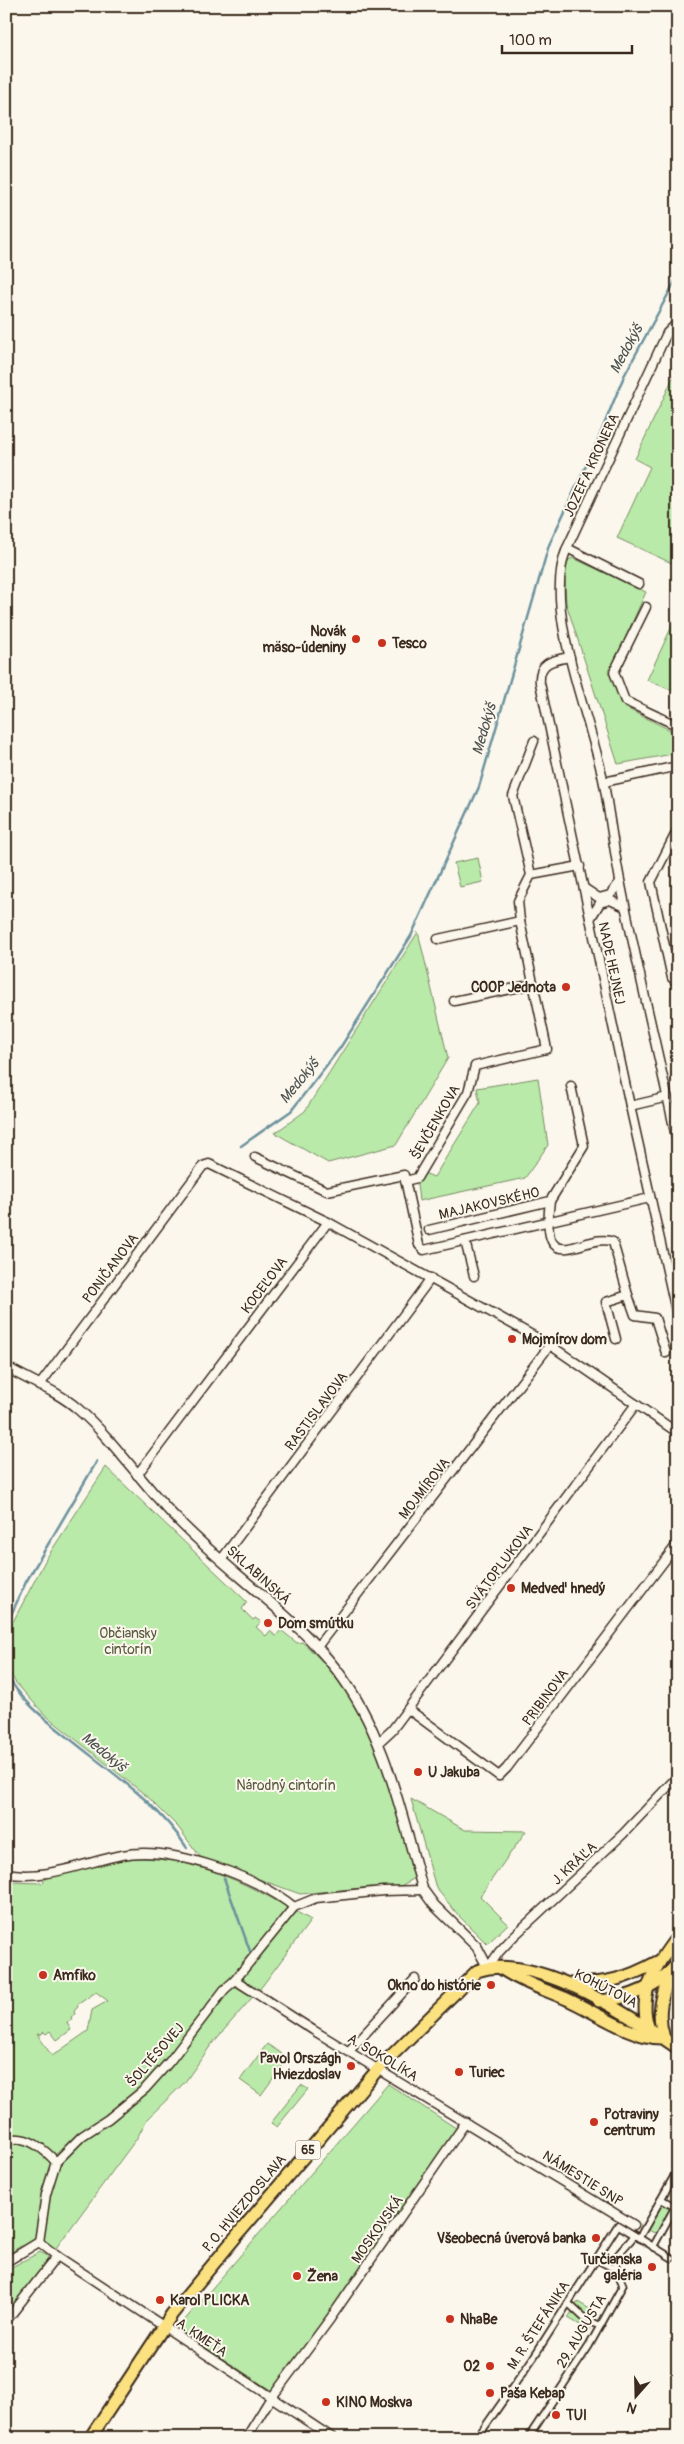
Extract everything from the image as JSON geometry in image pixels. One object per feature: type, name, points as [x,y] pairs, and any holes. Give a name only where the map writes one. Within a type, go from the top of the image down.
[{"type":"main road","points":[[649,2027],[644,2011],[648,1987],[657,1962],[678,1936]]},
{"type":"main road","points":[[571,1984],[594,1984],[622,1979],[657,1962]]},
{"type":"main road","name":"KOHÚTOVA","points":[[488,1968],[523,1968],[571,1984],[649,2027],[659,2038]]},
{"type":"main road","name":"P. O. HVIEZDOSLAVA","points":[[90,2438],[164,2326],[379,2068],[477,1971],[488,1968]]},
{"type":"main road","points":[[568,2000],[601,2001],[626,1996],[648,1987],[674,1968]]},
{"type":"main road","points":[[659,2038],[659,2007],[674,1968]]},
{"type":"main road","name":"KOHÚTOVA","points":[[502,1969],[520,1981],[659,2038],[678,2048]]},
{"type":"street","name":"JOZEFA KRONERA","points":[[567,548],[668,332],[678,322]]},
{"type":"street","points":[[567,548],[639,584]]},
{"type":"street","name":"NADE HEJNEJ","points":[[567,548],[560,564],[559,588],[570,657],[604,782],[625,907],[678,1147]]},
{"type":"street","points":[[646,607],[614,672],[625,702],[678,726]]},
{"type":"street","name":"NADE HEJNEJ","points":[[570,657],[552,660],[545,664],[540,676],[650,1198],[675,1293],[678,1320]]},
{"type":"street","points":[[454,1001],[534,984],[520,921],[518,901],[531,875],[513,796],[534,741]]},
{"type":"street","points":[[604,782],[678,766]]},
{"type":"street","points":[[678,829],[651,882],[672,978],[678,983]]},
{"type":"street","points":[[531,875],[580,866]]},
{"type":"street","points":[[584,888],[599,898],[610,895],[620,882]]},
{"type":"street","points":[[590,919],[600,903],[610,900],[625,907]]},
{"type":"street","points":[[438,939],[520,921]]},
{"type":"street","name":"ŠEVČENKOVA","points":[[255,1157],[327,1191],[404,1178],[417,1178],[468,1092],[475,1066],[547,1049],[534,984]]},
{"type":"street","name":"MAJAKOVSKÉHO","points":[[429,1230],[550,1201],[584,1146],[571,1086]]},
{"type":"street","points":[[630,1106],[668,1097]]},
{"type":"street","name":"PONIČANOVA","points":[[39,1386],[203,1166],[210,1164],[328,1222]]},
{"type":"street","points":[[404,1178],[420,1245],[424,1250],[650,1198]]},
{"type":"street","points":[[550,1201],[548,1220],[552,1241],[560,1248],[568,1250],[607,1239],[613,1242],[635,1315],[655,1318],[666,1353]]},
{"type":"street","points":[[328,1222],[550,1345],[678,1433]]},
{"type":"street","name":"KOCEĽOVA","points":[[137,1475],[328,1222]]},
{"type":"street","points":[[465,1242],[474,1276]]},
{"type":"street","name":"RASTISLAVOVA","points":[[221,1560],[431,1278]]},
{"type":"street","points":[[616,1339],[606,1302],[628,1295]]},
{"type":"street","name":"MOJMÍROVA","points":[[317,1647],[550,1345]]},
{"type":"street","name":"SKLABINSKÁ","points":[[6,1367],[39,1386],[62,1396],[88,1419],[177,1520],[317,1647],[344,1680],[379,1742],[423,1890]]},
{"type":"street","name":"SVÄTOPLUKOVA","points":[[379,1742],[392,1730],[408,1709],[636,1404]]},
{"type":"street","name":"PRIBINOVA","points":[[408,1709],[499,1776],[678,1542]]},
{"type":"street","name":"J. KRÁĽA","points":[[488,1968],[499,1952],[514,1936],[623,1834],[678,1776]]},
{"type":"street","points":[[6,1873],[31,1875],[125,1854],[151,1852],[167,1854],[229,1872],[280,1896],[294,1907]]},
{"type":"street","points":[[423,1890],[434,1905],[477,1947],[488,1968]]},
{"type":"street","name":"ŠOLTÉSOVEJ","points":[[39,2242],[46,2194],[56,2162],[82,2136],[145,2089],[170,2061],[224,1990],[235,1980],[294,1907],[316,1898],[383,1891],[423,1890]]},
{"type":"street","points":[[349,2051],[415,1979]]},
{"type":"street","name":"A. SOKOLÍKA","points":[[235,1980],[519,2154]]},
{"type":"street","name":"MOSKOVSKÁ","points":[[246,2438],[272,2398],[466,2122]]},
{"type":"street","points":[[6,2141],[28,2140],[46,2152],[56,2162]]},
{"type":"street","name":"NÁMESTIE SNP","points":[[519,2154],[634,2225]]},
{"type":"street","points":[[596,2259],[615,2269],[619,2250],[636,2237],[678,2169]]},
{"type":"street","points":[[653,2247],[677,2205],[661,2199]]},
{"type":"street","name":"M. R. ŠTEFÁNIKA","points":[[477,2438],[618,2225],[636,2237]]},
{"type":"street","points":[[636,2237],[672,2258]]},
{"type":"street","points":[[6,2262],[39,2242],[57,2256],[6,2321]]},
{"type":"street","name":"A. KMEŤA","points":[[57,2256],[333,2438]]},
{"type":"street","name":"29. AUGUSTA","points":[[528,2438],[600,2326],[623,2285],[615,2269]]},
{"type":"street","points":[[568,2303],[583,2317],[600,2326]]},
{"type":"green space","points":[[678,367],[678,467],[672,481],[678,485],[678,566],[617,538],[650,467],[635,459]]},
{"type":"green space","points":[[573,558],[646,592],[610,672],[624,707],[678,734],[678,753],[618,764],[566,603],[564,567],[568,560]]},
{"type":"green space","points":[[678,613],[678,693],[647,680]]},
{"type":"green space","points":[[478,858],[483,882],[460,887],[454,863]]},
{"type":"green space","points":[[418,932],[448,1058],[396,1145],[328,1163],[275,1133],[305,1111]]},
{"type":"green space","points":[[538,1078],[548,1145],[525,1178],[419,1201],[417,1184],[424,1173],[434,1177],[480,1103],[477,1088]]},
{"type":"green space","points":[[106,1467],[247,1602],[242,1609],[253,1620],[255,1618],[261,1622],[256,1627],[266,1636],[270,1631],[276,1636],[281,1630],[297,1643],[302,1642],[327,1666],[347,1693],[363,1721],[376,1751],[397,1813],[415,1878],[397,1888],[371,1887],[300,1894],[201,1858],[178,1827],[149,1798],[44,1714],[15,1682],[6,1664],[6,1635],[46,1559]]},
{"type":"green space","points":[[411,1799],[465,1830],[526,1831],[480,1896],[508,1924],[487,1944],[459,1916],[436,1888]]},
{"type":"green space","points":[[129,1858],[179,1862],[202,1868],[246,1885],[311,1920],[263,1985],[211,2045],[185,2082],[147,2119],[137,2138],[56,2248],[21,2246],[6,2256],[6,1882],[42,1883],[48,1877]],"holes":[[[96,1992],[108,2001],[92,2010],[88,2031],[52,2056],[37,2034],[40,2035],[44,2032],[46,2034],[50,2031],[57,2040],[71,2030],[67,2023],[75,2014],[74,2011],[78,2007],[77,2005]]]},
{"type":"green space","points":[[267,2044],[288,2058],[261,2095],[240,2080]]},
{"type":"green space","points":[[388,2084],[459,2130],[275,2393],[177,2329]]},
{"type":"green space","points":[[301,2085],[308,2089],[277,2127],[271,2123]]},
{"type":"green space","points":[[662,2205],[671,2210],[657,2234],[648,2230]]},
{"type":"green space","points":[[40,2252],[48,2256],[46,2264],[6,2313],[6,2270]]},
{"type":"green space","points":[[578,2302],[598,2314],[589,2330],[568,2318]]},
{"type":"waterway","name":"Medokýš","points":[[241,1146],[291,1111],[340,1048],[411,936],[479,787],[549,545],[597,442],[624,376],[678,276]]},
{"type":"waterway","name":"Medokýš","points":[[6,1626],[26,1582],[97,1461]]},
{"type":"waterway","name":"Medokýš","points":[[6,1673],[17,1691],[47,1721],[130,1786],[161,1815],[187,1848]]},
{"type":"waterway","name":"Medokýš","points":[[224,1878],[251,1954]]},
{"type":"place","name":"Novák mäso-údeniny","points":[[356,639]]},
{"type":"place","name":"Tesco","points":[[382,643]]},
{"type":"place","name":"COOP Jednota","points":[[566,987]]},
{"type":"place","name":"Mojmírov dom","points":[[512,1339]]},
{"type":"place","name":"Medveď hnedý","points":[[511,1588]]},
{"type":"place","name":"Dom smútku","points":[[268,1623]]},
{"type":"place","name":"U Jakuba","points":[[418,1772]]},
{"type":"place","name":"Amfiko","points":[[43,1975]]},
{"type":"place","name":"Okno do histórie","points":[[491,1985]]},
{"type":"place","name":"Pavol Országh Hviezdoslav","points":[[351,2066]]},
{"type":"place","name":"Turiec","points":[[459,2072]]},
{"type":"place","name":"Potraviny centrum","points":[[594,2122]]},
{"type":"place","name":"Všeobecná úverová banka","points":[[596,2238]]},
{"type":"place","name":"Turčianska galéria","points":[[652,2267]]},
{"type":"place","name":"Žena","points":[[297,2276]]},
{"type":"place","name":"Karol PLICKA","points":[[160,2300]]},
{"type":"place","name":"NhaBe","points":[[450,2319]]},
{"type":"place","name":"O2","points":[[490,2366]]},
{"type":"place","name":"Paša Kebap","points":[[490,2393]]},
{"type":"place","name":"KINO Moskva","points":[[326,2402]]},
{"type":"place","name":"TUI","points":[[556,2415]]},
{"type":"park label","name":"Občiansky cintorín","points":[[128,1642]]},
{"type":"park label","name":"Národný cintorín","points":[[286,1785]]}]
